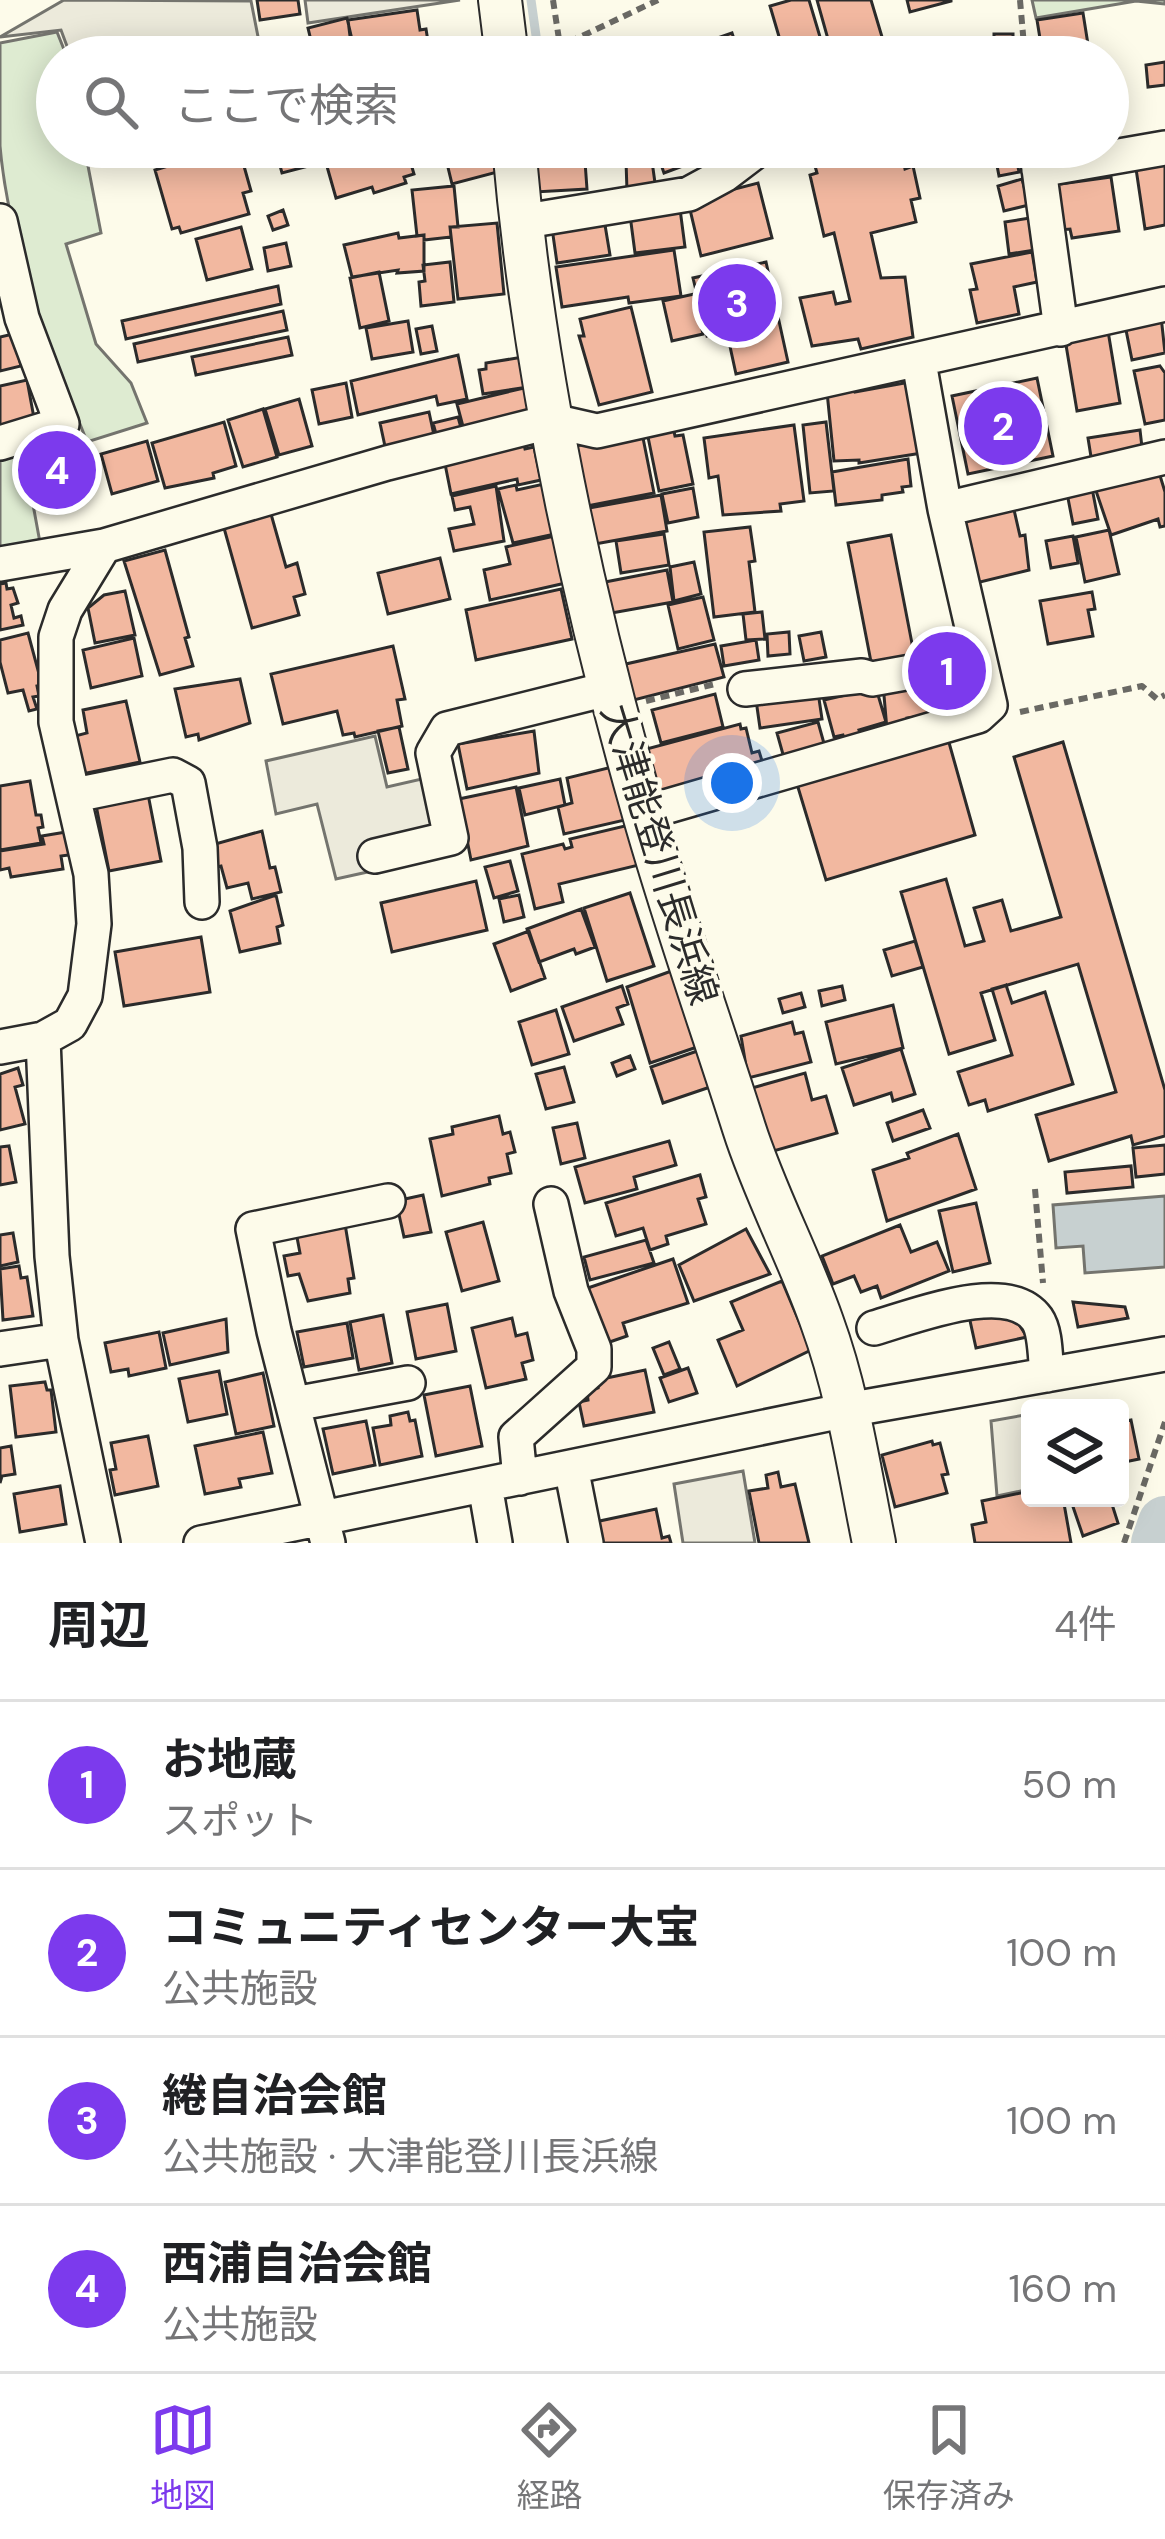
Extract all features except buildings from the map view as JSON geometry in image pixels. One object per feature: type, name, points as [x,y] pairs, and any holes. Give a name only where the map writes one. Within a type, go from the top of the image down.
[{"type":"main road","points":[[500,0],[504,36]]},
{"type":"main road","name":"大津能登川長浜線","points":[[516,168],[520,222],[553,421],[614,698],[644,813],[756,1166],[823,1322],[874,1543]]},
{"type":"street","points":[[1129,151],[1165,148]]},
{"type":"street","points":[[520,222],[688,194],[734,168]]},
{"type":"street","points":[[1038,168],[1061,329]]},
{"type":"street","points":[[0,221],[11,320],[62,424],[0,443]]},
{"type":"street","points":[[0,564],[104,546],[136,533],[553,421],[597,431],[1165,304]]},
{"type":"street","points":[[644,813],[978,716],[991,705],[945,509],[919,362]]},
{"type":"street","points":[[945,509],[1165,457]]},
{"type":"street","points":[[0,1047],[43,1040],[70,1024],[80,1011],[94,924],[92,874],[56,722],[56,638],[65,610],[104,546]]},
{"type":"street","points":[[745,689],[862,676],[872,679],[979,662]]},
{"type":"street","points":[[375,856],[451,838],[433,753],[447,729],[614,698]]},
{"type":"street","points":[[75,795],[173,775],[188,783],[200,848],[202,902]]},
{"type":"street","points":[[43,1040],[52,1256],[62,1340],[103,1543]]},
{"type":"street","points":[[326,1531],[274,1331],[253,1228],[388,1201]]},
{"type":"street","points":[[520,1478],[516,1437],[594,1367],[594,1349],[571,1291],[551,1204]]},
{"type":"street","points":[[874,1328],[964,1303],[1006,1300],[1028,1309],[1040,1322],[1047,1375]]},
{"type":"street","points":[[0,1349],[62,1340]]},
{"type":"street","points":[[201,1543],[326,1531],[485,1485],[847,1410],[1165,1354]]},
{"type":"street","points":[[294,1404],[408,1383]]},
{"type":"street","points":[[572,1467],[586,1543]]},
{"type":"street","points":[[485,1485],[495,1543]]},
{"type":"path","points":[[553,0],[558,36]]},
{"type":"path","points":[[581,36],[658,0]]},
{"type":"path","points":[[1019,0],[1023,36]]},
{"type":"path","points":[[614,698],[732,680],[745,689]]},
{"type":"path","points":[[987,707],[999,716],[1142,686],[1157,699],[1165,695]]},
{"type":"path","points":[[1035,1189],[1045,1304],[1040,1322]]},
{"type":"path","points":[[1124,1543],[1165,1422]]},
{"type":"green space","points":[[1032,0],[1165,0],[1165,4],[1136,1],[1036,18]]},
{"type":"green space","points":[[36,36],[36,168],[88,168],[101,233],[66,244],[96,344],[131,383],[147,423],[87,442],[46,334],[12,222],[0,146],[0,43]]},
{"type":"green space","points":[[23,450],[41,548],[0,555],[0,454]]},
{"type":"shaded area","points":[[64,0],[251,1],[258,36],[63,36],[61,30],[0,37]]},
{"type":"shaded area","points":[[305,0],[460,0],[308,23]]},
{"type":"shaded area","points":[[375,736],[387,787],[426,778],[438,832],[372,871],[336,879],[317,804],[276,814],[266,761]]},
{"type":"shaded area","points":[[1165,1196],[1165,1267],[1085,1273],[1083,1246],[1056,1248],[1053,1205]]},
{"type":"shaded area","points":[[1021,1416],[1021,1491],[997,1496],[991,1421]]},
{"type":"shaded area","points":[[743,1471],[755,1543],[683,1543],[674,1484]]},
{"type":"waterway","points":[[531,0],[536,36]]},
{"type":"waterway","points":[[1158,1543],[1165,1523]]},
{"type":"place","name":"綣自治会館","points":[[737,303]]},
{"type":"place","name":"コミュニティセンター大宝","points":[[1003,426]]},
{"type":"place","name":"西浦自治会館","points":[[57,470]]},
{"type":"place","name":"お地蔵","points":[[947,671]]}]
